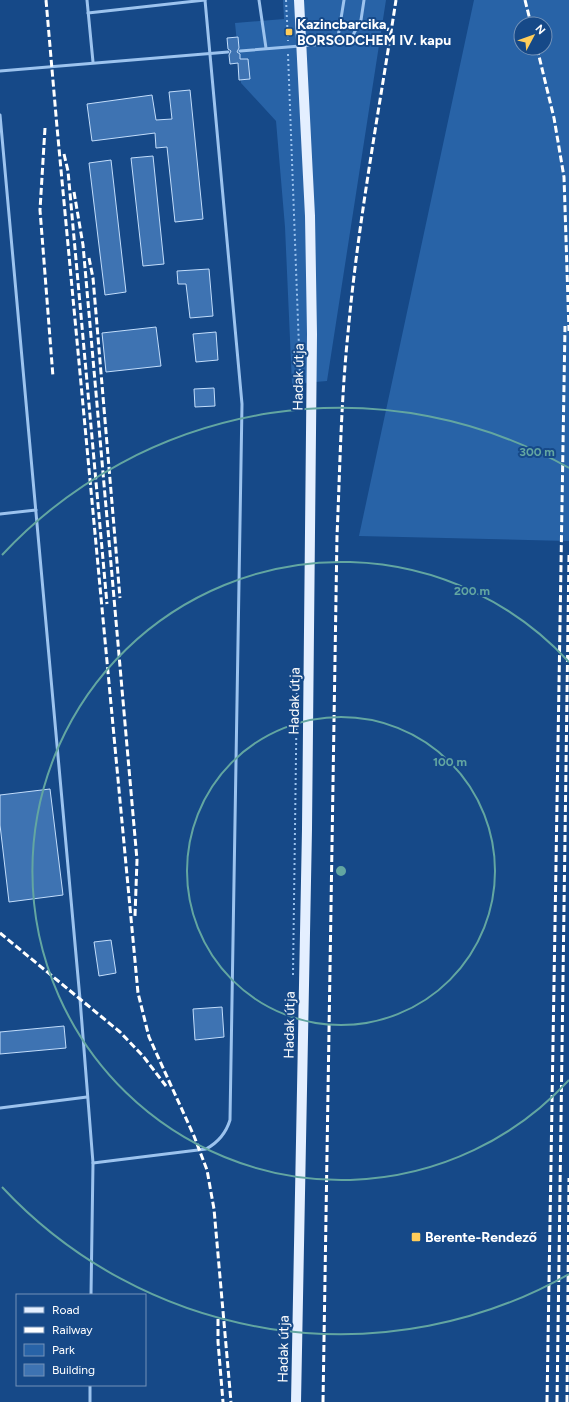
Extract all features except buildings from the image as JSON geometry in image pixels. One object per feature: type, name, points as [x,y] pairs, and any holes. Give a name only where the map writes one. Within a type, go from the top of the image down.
[{"type":"main road","name":"Hadak útja","points":[[296,1402],[307,829],[312,334],[310,216],[299,0]]},
{"type":"lane","points":[[87,0],[93,62]]},
{"type":"lane","points":[[88,13],[205,0],[242,404],[230,1120],[220,1140],[206,1149],[93,1163]]},
{"type":"lane","points":[[259,0],[266,48]]},
{"type":"lane","points":[[337,43],[344,0]]},
{"type":"lane","points":[[240,51],[337,43],[353,36],[361,20],[364,0]]},
{"type":"lane","points":[[0,71],[93,62],[228,52]]},
{"type":"lane","points":[[0,115],[88,1097],[93,1163],[91,1294]]},
{"type":"lane","points":[[0,514],[36,510]]},
{"type":"lane","points":[[0,1108],[88,1097]]},
{"type":"lane","points":[[90,1386],[90,1402]]},
{"type":"path","points":[[286,0],[301,380]]},
{"type":"path","points":[[293,975],[297,677]]},
{"type":"green space","points":[[283,0],[386,0],[327,381],[292,384],[285,227],[276,121],[241,83],[235,23],[284,19]]},
{"type":"green space","points":[[474,0],[569,0],[569,541],[359,536]]},
{"type":"railway","points":[[46,0],[138,993],[149,1037],[194,1136],[207,1170],[214,1209],[231,1402]]},
{"type":"railway","points":[[323,1402],[337,536],[342,409],[357,250],[396,0]]},
{"type":"railway","points":[[525,0],[529,16]]},
{"type":"railway","points":[[539,56],[554,118],[564,177],[569,331]]},
{"type":"railway","points":[[45,128],[40,210],[53,377]]},
{"type":"railway","points":[[64,154],[68,171],[107,604]]},
{"type":"railway","points":[[74,192],[83,245],[137,860],[135,916]]},
{"type":"railway","points":[[89,258],[93,278],[120,598]]},
{"type":"railway","points":[[547,1402],[565,326]]},
{"type":"railway","points":[[557,1402],[569,555]]},
{"type":"railway","points":[[0,933],[120,1032],[143,1056],[166,1086]]},
{"type":"railway","points":[[567,1402],[569,1178]]},
{"type":"railway","points":[[218,1319],[218,1342],[223,1402]]},
{"type":"place","name":"Kazincbarcika, BORSODCHEM IV. kapu","points":[[289,32]]},
{"type":"place","name":"Berente-Rendező","points":[[416,1237]]}]
